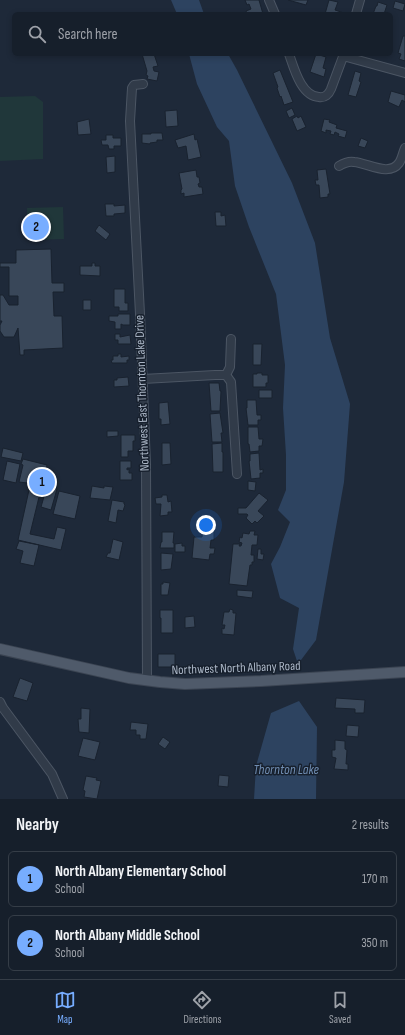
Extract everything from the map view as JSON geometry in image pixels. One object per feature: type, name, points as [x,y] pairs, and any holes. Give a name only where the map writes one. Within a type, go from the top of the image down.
[{"type":"main road","name":"Northwest North Albany Road","points":[[0,649],[146,680],[185,684],[208,684],[405,672]]},
{"type":"street","points":[[269,0],[274,12]]},
{"type":"street","points":[[357,12],[360,0]]},
{"type":"street","points":[[290,56],[304,88],[312,96],[317,97],[322,97],[329,93],[343,56]]},
{"type":"street","points":[[346,56],[405,73]]},
{"type":"street","name":"Northwest East Thornton Lake Drive","points":[[143,84],[134,85],[132,88],[130,106],[146,465],[146,680]]},
{"type":"street","points":[[339,166],[353,161],[365,163],[381,169],[392,169],[400,161],[405,148]]},
{"type":"street","points":[[226,375],[230,367],[230,339]]},
{"type":"street","points":[[143,379],[226,375]]},
{"type":"street","points":[[226,375],[231,382],[237,474]]},
{"type":"street","points":[[0,702],[52,774],[63,799]]},
{"type":"green space","points":[[35,96],[43,102],[43,159],[0,161],[0,97]]},
{"type":"green space","points":[[63,207],[64,239],[28,240],[27,208]]},
{"type":"water","points":[[171,0],[199,0],[203,12],[176,12]]},
{"type":"water","points":[[190,56],[229,56],[292,183],[315,243],[330,338],[350,404],[344,482],[316,640],[298,664],[293,649],[299,608],[280,598],[271,564],[290,522],[278,510],[286,490],[286,455],[283,408],[285,365],[276,294],[249,227],[235,186],[229,141],[217,127],[197,84]]},
{"type":"water","name":"Thornton Lake","points":[[299,701],[317,727],[316,799],[254,799],[256,766],[271,713]]},
{"type":"building","points":[[245,0],[259,0],[262,12],[246,12],[251,9],[249,4],[247,5]]},
{"type":"building","points":[[288,0],[308,0],[306,5]]},
{"type":"building","points":[[329,0],[338,2],[335,10],[341,12],[326,12]]},
{"type":"building","points":[[395,1],[405,4],[403,11],[393,8]]},
{"type":"building","points":[[378,2],[387,5],[385,12],[374,12]]},
{"type":"building","points":[[403,36],[405,36],[405,61],[399,59],[401,54],[398,53]]},
{"type":"building","points":[[143,56],[155,56],[158,66],[153,67],[154,71],[159,72],[157,81],[147,79],[147,71]]},
{"type":"building","points":[[315,56],[326,57],[323,68],[326,69],[324,77],[310,72]]},
{"type":"building","points":[[280,70],[293,102],[284,105],[273,73]]},
{"type":"building","points":[[355,71],[361,73],[359,81],[361,82],[356,97],[348,95]]},
{"type":"building","points":[[391,91],[405,95],[405,102],[402,100],[399,107],[388,102]]},
{"type":"building","points":[[292,108],[295,115],[289,118],[286,111]]},
{"type":"building","points":[[177,110],[178,126],[166,127],[165,111]]},
{"type":"building","points":[[297,116],[298,118],[301,116],[306,127],[297,131],[292,119]]},
{"type":"building","points":[[89,119],[91,134],[78,135],[77,122]]},
{"type":"building","points":[[324,119],[330,120],[329,122],[337,125],[336,128],[347,131],[345,138],[338,136],[339,134],[335,132],[334,135],[330,134],[331,131],[326,130],[326,133],[321,131]]},
{"type":"building","points":[[162,133],[163,140],[157,140],[157,142],[150,144],[142,143],[142,134]]},
{"type":"building","points":[[194,134],[195,140],[197,139],[201,157],[188,160],[186,146],[178,148],[175,140]]},
{"type":"building","points":[[106,135],[113,135],[113,138],[121,138],[121,146],[114,146],[114,149],[109,149],[108,145],[102,145],[101,140],[106,140]]},
{"type":"building","points":[[361,138],[368,141],[365,148],[358,146]]},
{"type":"building","points":[[115,156],[115,172],[107,173],[106,157]]},
{"type":"building","points":[[326,169],[330,194],[328,194],[328,197],[320,198],[319,185],[316,185],[315,180],[318,180],[317,170]]},
{"type":"building","points":[[196,170],[200,183],[198,184],[199,187],[202,187],[203,194],[184,197],[184,193],[181,194],[182,189],[179,173]]},
{"type":"building","points":[[105,204],[114,204],[114,206],[125,205],[125,213],[114,214],[114,216],[106,216]]},
{"type":"building","points":[[215,212],[221,212],[221,216],[225,215],[226,226],[216,226]]},
{"type":"building","points":[[99,225],[110,234],[106,240],[95,231]]},
{"type":"building","points":[[51,249],[52,283],[64,283],[64,292],[53,292],[54,316],[62,316],[63,348],[24,350],[24,355],[20,355],[18,328],[14,337],[4,337],[0,331],[2,321],[0,321],[0,295],[3,295],[9,305],[18,305],[18,296],[9,296],[9,267],[0,267],[0,263],[16,263],[16,250]]},
{"type":"building","points":[[92,263],[95,263],[95,266],[100,266],[100,276],[80,275],[80,266],[92,266]]},
{"type":"building","points":[[114,289],[125,289],[125,303],[128,303],[128,311],[119,311],[119,307],[114,307]]},
{"type":"building","points":[[83,300],[91,300],[91,310],[83,310]]},
{"type":"building","points":[[118,314],[130,314],[130,325],[121,324],[121,329],[115,329],[115,322],[109,321],[109,316],[118,316]]},
{"type":"building","points":[[115,334],[120,334],[120,337],[130,335],[131,344],[118,344],[118,340],[115,340]]},
{"type":"building","points":[[253,344],[262,344],[261,365],[253,365]]},
{"type":"building","points":[[118,354],[121,354],[121,357],[129,356],[127,363],[112,363],[111,360],[113,360],[113,356],[118,356]]},
{"type":"building","points":[[257,373],[268,375],[268,383],[266,383],[266,387],[253,387],[253,374]]},
{"type":"building","points":[[128,377],[129,386],[114,387],[114,380],[117,380],[117,378]]},
{"type":"building","points":[[209,383],[219,383],[221,391],[220,411],[211,411]]},
{"type":"building","points":[[259,390],[272,390],[272,398],[259,398]]},
{"type":"building","points":[[247,400],[256,400],[257,415],[261,415],[261,420],[258,420],[258,425],[248,425],[246,408]]},
{"type":"building","points":[[168,402],[170,424],[161,425],[161,419],[159,419],[159,403]]},
{"type":"building","points":[[220,413],[223,433],[221,433],[222,442],[212,442],[210,414]]},
{"type":"building","points":[[248,427],[258,427],[259,439],[263,439],[262,446],[259,446],[259,451],[250,452],[248,444]]},
{"type":"building","points":[[107,431],[118,431],[118,436],[107,437]]},
{"type":"building","points":[[121,435],[135,435],[135,441],[133,441],[133,451],[128,451],[128,457],[121,457]]},
{"type":"building","points":[[162,443],[170,443],[171,464],[162,465]]},
{"type":"building","points":[[222,443],[223,472],[213,472],[212,444]]},
{"type":"building","points":[[3,448],[23,453],[21,461],[1,457]]},
{"type":"building","points":[[259,453],[260,470],[263,469],[263,473],[260,473],[260,478],[251,479],[249,461],[250,454]]},
{"type":"building","points":[[23,459],[47,465],[46,470],[44,470],[41,486],[19,482]]},
{"type":"building","points":[[7,461],[20,464],[16,483],[3,480]]},
{"type":"building","points":[[120,461],[131,461],[131,468],[127,468],[127,470],[129,469],[129,473],[132,473],[132,480],[120,480]]},
{"type":"building","points":[[248,481],[256,482],[255,491],[248,490]]},
{"type":"building","points":[[47,486],[57,489],[51,510],[41,507]]},
{"type":"building","points":[[92,486],[104,488],[104,486],[113,487],[110,500],[90,498]]},
{"type":"building","points":[[29,490],[40,493],[30,534],[54,539],[57,527],[66,529],[61,550],[18,540]]},
{"type":"building","points":[[59,491],[80,496],[75,519],[53,514]]},
{"type":"building","points":[[259,493],[268,500],[258,511],[264,516],[257,523],[255,521],[252,524],[246,518],[248,515],[247,514],[238,514],[238,508],[246,508]]},
{"type":"building","points":[[162,495],[167,495],[168,502],[171,501],[172,512],[168,512],[168,515],[160,516],[161,504],[156,504],[155,498],[162,497]]},
{"type":"building","points":[[112,500],[124,502],[125,505],[123,511],[118,510],[116,523],[108,521]]},
{"type":"building","points":[[208,524],[214,525],[214,540],[211,540],[210,548],[215,548],[214,554],[210,554],[209,560],[192,558],[194,537],[202,537],[203,529],[208,529]]},
{"type":"building","points":[[250,531],[255,531],[254,535],[258,535],[257,545],[252,545],[251,555],[254,555],[254,562],[250,565],[247,586],[229,584],[233,544],[240,544],[239,546],[241,546],[242,543],[239,542],[240,537],[242,538],[243,533],[249,534]]},
{"type":"building","points":[[162,532],[174,532],[174,548],[160,548],[162,542]]},
{"type":"building","points":[[113,539],[123,542],[119,560],[106,557],[108,553],[110,553]]},
{"type":"building","points":[[19,541],[39,545],[34,566],[20,563],[23,551],[16,549]]},
{"type":"building","points":[[182,543],[182,546],[185,546],[185,552],[175,552],[175,544]]},
{"type":"building","points":[[258,549],[261,549],[261,554],[264,554],[263,560],[257,559]]},
{"type":"building","points":[[161,553],[173,554],[171,569],[161,570]]},
{"type":"building","points":[[163,582],[170,583],[168,595],[161,595],[161,584],[163,584]]},
{"type":"building","points":[[237,590],[253,591],[252,598],[237,596]]},
{"type":"building","points":[[230,609],[233,610],[233,613],[236,613],[234,635],[222,634],[222,628],[224,629],[225,625],[222,625],[224,612],[229,612]]},
{"type":"building","points":[[160,610],[173,610],[173,633],[161,633]]},
{"type":"building","points":[[194,616],[195,627],[185,628],[185,617]]},
{"type":"building","points":[[158,654],[175,654],[175,667],[158,667]]},
{"type":"building","points":[[20,678],[33,683],[27,701],[13,697]]},
{"type":"building","points":[[336,698],[365,700],[364,713],[355,713],[355,709],[335,708]]},
{"type":"building","points":[[81,708],[90,709],[89,733],[79,732],[78,719],[81,719]]},
{"type":"building","points":[[131,722],[148,724],[146,739],[140,739],[140,735],[136,735],[136,730],[130,730]]},
{"type":"building","points":[[347,725],[359,726],[358,737],[346,736]]},
{"type":"building","points":[[163,737],[170,742],[165,749],[158,744]]},
{"type":"building","points":[[83,738],[100,742],[95,760],[78,756]]},
{"type":"building","points":[[335,740],[345,741],[345,749],[347,750],[346,764],[348,764],[348,770],[334,769],[336,758],[332,757],[332,750],[335,750]]},
{"type":"building","points":[[219,775],[229,776],[228,787],[218,786]]},
{"type":"building","points":[[86,776],[97,778],[96,780],[101,781],[97,799],[84,797],[85,791],[83,790]]},
{"type":"place","name":"North Albany Middle School","points":[[36,227]]},
{"type":"place","name":"North Albany Elementary School","points":[[42,482]]}]
